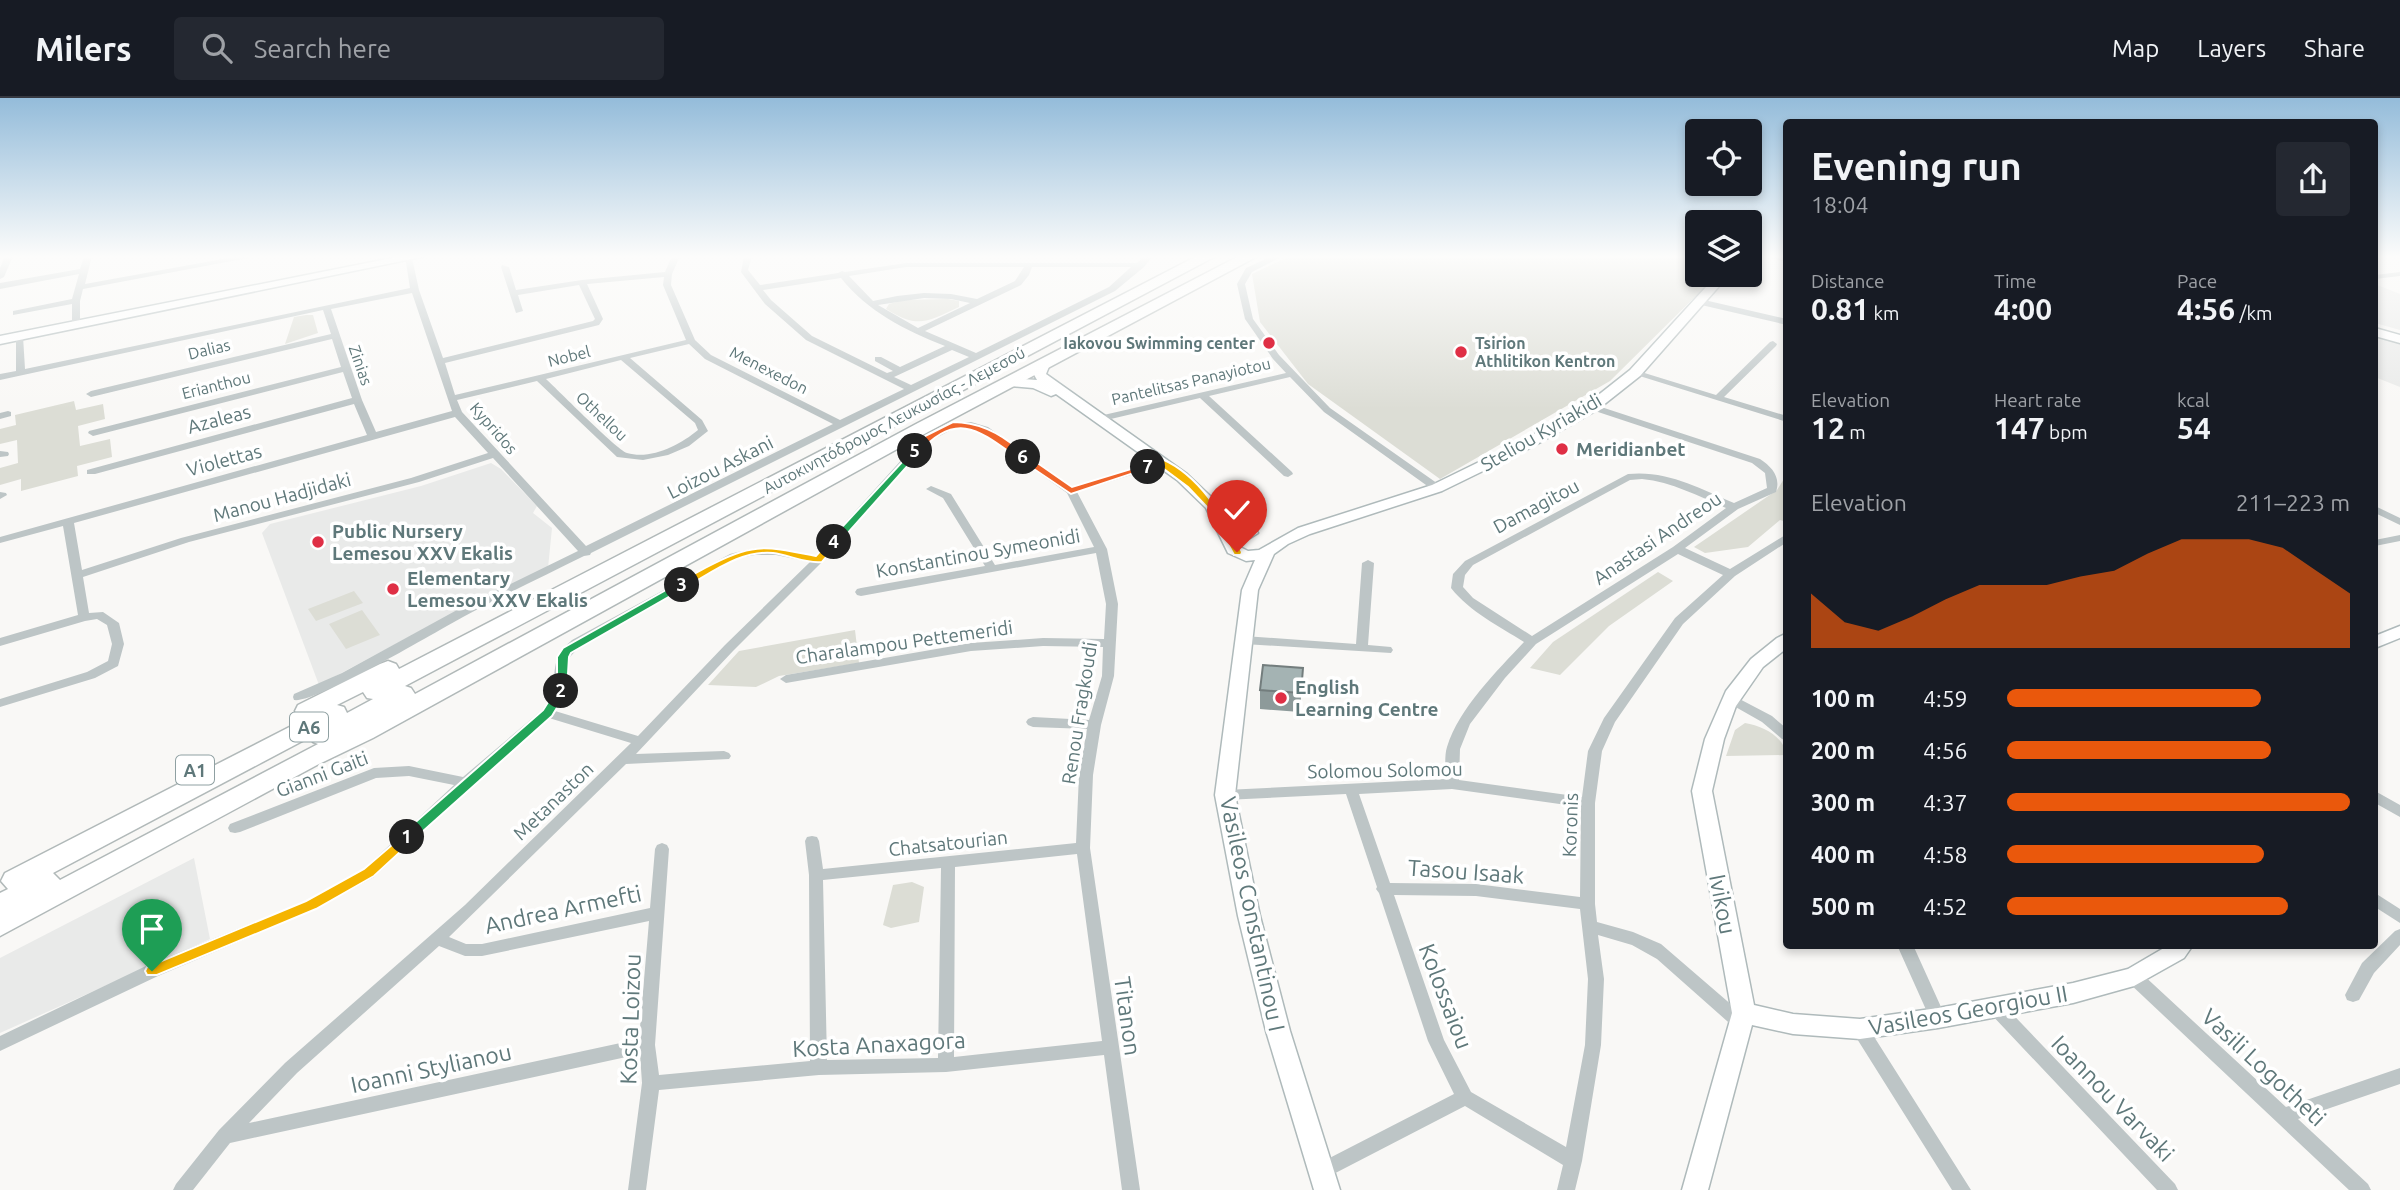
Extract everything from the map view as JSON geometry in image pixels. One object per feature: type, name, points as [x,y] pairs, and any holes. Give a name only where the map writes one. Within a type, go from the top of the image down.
[{"type":"highway","points":[[390,668],[1092,307]]},
{"type":"highway","name":"Αυτοκινητόδρομος Λευκωσίας - Λεμεσού","points":[[617,565],[1111,307]]},
{"type":"highway","name":"Αυτοκινητόδρομος Λευκωσίας - Λεμεσού","points":[[592,594],[1130,307]]},
{"type":"highway","points":[[364,732],[910,434],[1012,382],[1043,363],[1159,307]]},
{"type":"highway","points":[[390,668],[617,565]]},
{"type":"highway","name":"A6","points":[[0,889],[617,565]]},
{"type":"highway","points":[[364,732],[549,623],[592,594]]},
{"type":"highway","name":"A6","points":[[0,906],[592,594]]},
{"type":"highway","name":"A1","points":[[0,872],[390,668]]},
{"type":"highway","name":"A1","points":[[0,925],[308,759],[364,732]]},
{"type":"street","points":[[16,313],[46,307]]},
{"type":"street","points":[[76,307],[76,324]]},
{"type":"street","points":[[0,340],[162,307]]},
{"type":"street","points":[[0,377],[326,307]]},
{"type":"street","name":"Zinias","points":[[326,307],[357,400],[373,437]]},
{"type":"street","name":"Kypridos","points":[[421,307],[457,413],[586,553]]},
{"type":"street","points":[[518,307],[519,311]]},
{"type":"street","points":[[439,362],[596,323],[599,319],[593,307]]},
{"type":"street","name":"Menexedon","points":[[676,307],[691,341],[708,357],[842,425]]},
{"type":"street","points":[[774,307],[809,338],[911,389]]},
{"type":"street","points":[[876,307],[919,331],[977,357]]},
{"type":"street","points":[[919,331],[967,307]]},
{"type":"street","name":"Loizou Askani","points":[[299,697],[346,676],[461,613],[1076,307]]},
{"type":"street","points":[[1246,307],[1249,319],[1273,355],[1327,410],[1437,488]]},
{"type":"street","name":"Steliou Kyriakidi","points":[[1318,526],[1238,536],[1236,548],[1258,555],[1318,526],[1437,488],[1527,444],[1592,407],[1635,373],[1695,307]]},
{"type":"street","points":[[1722,307],[1783,321]]},
{"type":"street","points":[[2378,327],[2400,334]]},
{"type":"street","points":[[2378,333],[2400,339]]},
{"type":"street","points":[[19,336],[21,372]]},
{"type":"street","name":"Dalias","points":[[91,394],[334,336]]},
{"type":"street","name":"Nobel","points":[[453,398],[625,359],[691,341]]},
{"type":"street","points":[[1718,398],[1773,344]]},
{"type":"street","points":[[887,377],[953,346]]},
{"type":"street","name":"Othellou","points":[[541,379],[621,455],[653,457],[692,441],[703,431],[699,422],[625,359]]},
{"type":"street","points":[[878,359],[900,371]]},
{"type":"street","name":"Vasileos Constantinou I","points":[[1043,363],[1040,376],[1093,416],[1162,462],[1192,485],[1213,508],[1236,548],[1250,590]]},
{"type":"street","name":"Erianthou","points":[[93,433],[347,368]]},
{"type":"street","points":[[1635,373],[1783,418]]},
{"type":"street","name":"Pantelitsas Panayiotou","points":[[1093,416],[1292,374]]},
{"type":"street","name":"Vasileos Constantinou I","points":[[1012,382],[1035,384],[1093,416]]},
{"type":"street","points":[[1202,395],[1287,474]]},
{"type":"street","name":"Azaleas","points":[[91,472],[357,400]]},
{"type":"street","name":"Anastasi Andreou","points":[[1452,785],[1453,750],[1464,723],[1501,675],[1532,641],[1677,549],[1734,507],[1772,490],[1773,479],[1769,470],[1756,461],[1592,407]]},
{"type":"street","name":"Violettas","points":[[0,540],[457,413]]},
{"type":"street","name":"Renou Fragkoudi","points":[[940,429],[953,425],[971,425],[984,429],[1071,491],[1101,549],[1112,604],[1111,643],[1108,676],[1094,725],[1086,775],[1083,848]]},
{"type":"street","name":"Metanaston","points":[[182,1190],[225,1136],[291,1068],[437,938],[623,759],[818,560],[926,439],[940,429]]},
{"type":"street","name":"Manou Hadjidaki","points":[[78,575],[185,540],[415,480],[495,454]]},
{"type":"street","points":[[1071,491],[1162,462]]},
{"type":"street","name":"Damagitou","points":[[1532,641],[1469,601],[1457,587],[1459,574],[1469,562],[1628,477],[1644,474],[1661,477],[1734,507]]},
{"type":"street","points":[[931,489],[947,496],[992,569]]},
{"type":"street","name":"Vasileos Constantinou I","points":[[1213,508],[1255,533]]},
{"type":"street","points":[[2378,511],[2400,522]]},
{"type":"street","points":[[68,521],[84,617]]},
{"type":"street","points":[[1255,533],[1268,539],[1269,550]]},
{"type":"street","points":[[2378,542],[2400,538]]},
{"type":"street","name":"Koronis","points":[[1566,1190],[1594,1045],[1597,979],[1587,905],[1588,803],[1595,751],[1609,720],[1679,621],[1731,574],[1783,540]]},
{"type":"street","name":"Konstantinou Symeonidi","points":[[861,592],[1101,549]]},
{"type":"street","points":[[1677,549],[1731,574]]},
{"type":"street","points":[[0,1044],[152,971],[311,905],[369,873],[465,783],[547,713],[557,701],[561,689],[563,657],[567,650],[589,636],[734,556],[751,551],[773,550],[818,560]]},
{"type":"street","name":"Vasileos Constantinou I","points":[[1269,550],[1250,590],[1225,794],[1265,980],[1294,1090],[1324,1181]]},
{"type":"street","points":[[1362,648],[1368,563]]},
{"type":"street","points":[[0,642],[99,615],[113,623],[118,644],[114,663],[91,675],[0,702]]},
{"type":"street","points":[[2378,639],[2400,632]]},
{"type":"street","points":[[1244,640],[1387,650]]},
{"type":"street","name":"Charalampou Pettemeridi","points":[[786,679],[971,647],[1043,642],[1111,643]]},
{"type":"street","name":"Ivikou","points":[[1695,1190],[1743,1019],[1702,791],[1708,757],[1730,698],[1757,663],[1783,642]]},
{"type":"street","points":[[1730,698],[1768,719],[1783,732]]},
{"type":"street","points":[[547,713],[641,741]]},
{"type":"street","points":[[1032,722],[1094,725]]},
{"type":"street","points":[[623,759],[724,756]]},
{"type":"street","name":"Gianni Gaiti","points":[[235,828],[374,773],[392,769],[412,769],[465,783]]},
{"type":"street","name":"Solomou Solomou","points":[[1225,794],[1452,785],[1588,803]]},
{"type":"street","name":"Kolossaiou","points":[[1351,789],[1436,1041],[1465,1097]]},
{"type":"street","points":[[2378,798],[2400,813]]},
{"type":"street","points":[[812,841],[816,875],[819,1068]]},
{"type":"street","name":"Chatsatourian","points":[[816,875],[1083,848]]},
{"type":"street","name":"Titanon","points":[[1083,848],[1131,1190]]},
{"type":"street","name":"Kosta Loizou","points":[[637,1190],[651,1083],[647,1045],[662,849]]},
{"type":"street","points":[[946,1065],[948,863]]},
{"type":"street","name":"Tasou Isaak","points":[[1383,889],[1476,890],[1587,905]]},
{"type":"street","points":[[2378,901],[2400,917]]},
{"type":"street","name":"Andrea Armefti","points":[[437,938],[465,950],[482,950],[657,913]]},
{"type":"street","points":[[1590,928],[1616,933],[1661,953],[1717,1005],[1743,1019]]},
{"type":"street","points":[[2353,995],[2368,968],[2400,935]]},
{"type":"street","points":[[1907,949],[1938,1018]]},
{"type":"street","name":"Vasileos Georgiou II","points":[[1743,1019],[1860,1029],[1938,1018],[2073,993],[2134,976],[2179,949]]},
{"type":"street","name":"Vasili Logotheti","points":[[2134,976],[2362,1190]]},
{"type":"street","name":"Ioannou Varvaki","points":[[1995,1007],[2169,1190]]},
{"type":"street","points":[[1860,1029],[1962,1190]]},
{"type":"street","name":"Ioanni Stylianou","points":[[225,1136],[647,1045]]},
{"type":"street","name":"Kosta Anaxagora","points":[[651,1083],[819,1068],[946,1065],[1109,1047]]},
{"type":"street","points":[[2283,1116],[2400,1076]]},
{"type":"street","points":[[1324,1181],[1465,1097],[1573,1161]]},
{"type":"shaded area","points":[[959,307],[922,321],[906,319],[886,309]]},
{"type":"shaded area","name":"Tsirion Athlitikon Kentron","points":[[1257,307],[1685,307],[1610,381],[1440,479],[1308,384],[1260,322]]},
{"type":"shaded area","points":[[2378,307],[2400,307],[2400,330],[2378,324]]},
{"type":"shaded area","points":[[313,315],[318,333],[285,344],[294,317]]},
{"type":"shaded area","points":[[2378,335],[2400,342],[2400,387],[2378,378]]},
{"type":"shaded area","points":[[74,401],[76,410],[103,404],[105,419],[78,426],[80,446],[110,439],[112,457],[77,466],[78,476],[21,491],[21,479],[0,485],[0,468],[18,463],[17,440],[0,444],[0,429],[16,425],[15,415]]},
{"type":"shaded area","name":"Elementary Lemesou XXV Ekalis","points":[[491,463],[501,469],[537,506],[533,513],[552,528],[548,568],[459,610],[319,685],[262,533],[270,524],[421,486]]},
{"type":"shaded area","points":[[1783,480],[1783,521],[1780,520],[1748,547],[1705,553],[1694,547],[1777,490]]},
{"type":"shaded area","points":[[1658,572],[1673,581],[1609,626],[1560,675],[1530,668],[1553,642]]},
{"type":"shaded area","points":[[354,591],[363,603],[316,621],[308,609]]},
{"type":"shaded area","points":[[362,610],[380,635],[346,649],[329,624]]},
{"type":"shaded area","points":[[855,630],[859,663],[779,676],[756,687],[708,685],[739,651]]},
{"type":"shaded area","points":[[1745,723],[1771,733],[1783,745],[1783,755],[1726,756],[1735,730]]},
{"type":"shaded area","points":[[194,858],[210,939],[0,1033],[0,958]]},
{"type":"shaded area","points":[[912,882],[924,887],[919,922],[891,928],[883,925],[893,885]]},
{"type":"building","points":[[1263,665],[1303,668],[1301,693],[1260,690]]},
{"type":"place","name":"Iakovou Swimming center","points":[[1269,343]]},
{"type":"place","name":"Tsirion Athlitikon Kentron","points":[[1461,352]]},
{"type":"place","name":"Meridianbet","points":[[1562,449]]},
{"type":"place","name":"Public Nursery Lemesou XXV Ekalis","points":[[318,542]]},
{"type":"place","name":"Elementary Lemesou XXV Ekalis","points":[[393,589]]},
{"type":"place","name":"English Learning Centre","points":[[1281,698]]},
{"type":"route","points":[[152,971],[311,905],[369,873],[465,783],[547,713],[557,701],[561,689],[563,657],[576,643],[734,556],[751,551],[773,550],[818,560],[926,439],[940,429],[953,425],[971,425],[984,429],[1071,491],[1162,462],[1192,485],[1213,508],[1232,542],[1232,548],[1237,552]]}]
